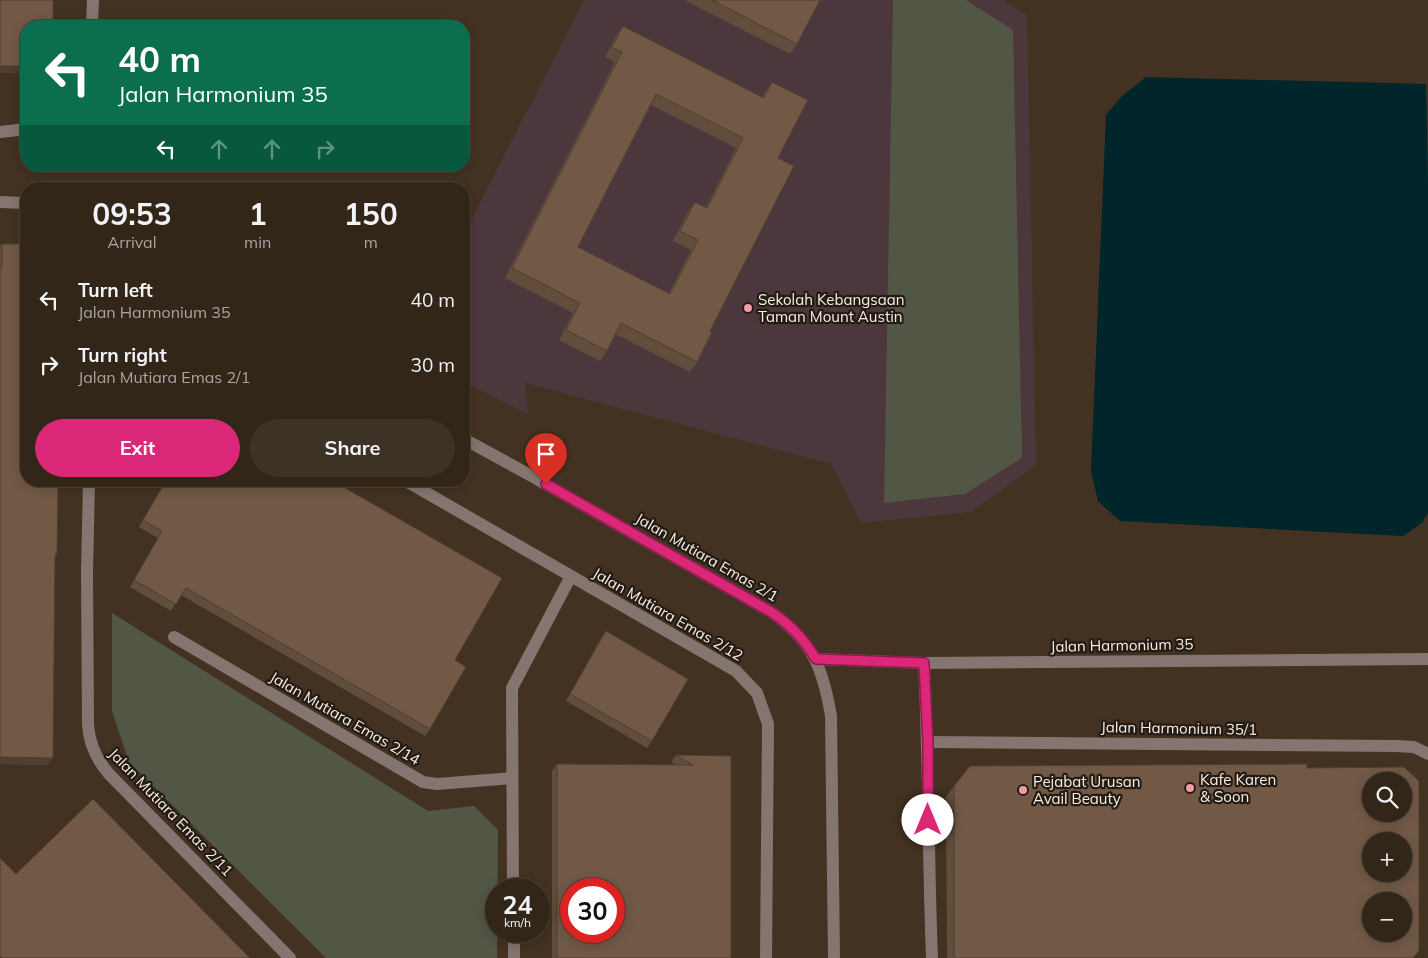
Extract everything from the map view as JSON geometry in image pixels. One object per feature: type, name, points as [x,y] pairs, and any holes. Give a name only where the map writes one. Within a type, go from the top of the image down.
[{"type":"street","points":[[92,20],[93,0]]},
{"type":"street","points":[[0,132],[20,130]]},
{"type":"street","points":[[0,202],[20,203]]},
{"type":"street","name":"Jalan Mutiara Emas 2/1","points":[[470,442],[771,612],[789,624],[804,640],[816,659],[826,687],[831,716],[834,958]]},
{"type":"street","name":"Jalan Mutiara Emas 2/11","points":[[89,487],[87,572],[88,735],[94,751],[109,774],[290,958]]},
{"type":"street","name":"Jalan Mutiara Emas 2/12","points":[[416,487],[736,671],[757,693],[768,724],[766,958]]},
{"type":"street","points":[[513,878],[512,688],[571,576]]},
{"type":"street","name":"Jalan Mutiara Emas 2/14","points":[[174,637],[423,782],[437,784],[512,778]]},
{"type":"street","name":"Jalan Harmonium 35","points":[[816,659],[924,663],[1428,659]]},
{"type":"street","points":[[924,663],[928,742],[932,958]]},
{"type":"street","name":"Jalan Harmonium 35/1","points":[[928,742],[1396,746],[1414,747],[1428,754]]},
{"type":"street","points":[[514,943],[514,958]]},
{"type":"shaded area","name":"Sekolah Kebangsaan Taman Mount Austin","points":[[584,0],[1003,0],[1027,16],[1036,465],[971,512],[861,523],[831,464],[525,383],[528,414],[470,385],[470,222]]},
{"type":"green space","points":[[893,0],[966,0],[1013,30],[1022,458],[965,494],[884,503]]},
{"type":"green space","points":[[112,613],[428,811],[474,806],[498,830],[498,878],[485,878],[485,943],[497,943],[497,958],[326,958],[129,762],[112,711]]},
{"type":"water","points":[[1146,77],[1426,84],[1428,185],[1428,513],[1422,523],[1403,536],[1120,521],[1098,501],[1091,471],[1106,115],[1121,97]]},
{"type":"building","points":[[0,0],[53,0],[53,20],[20,20],[20,66],[0,66]]},
{"type":"building","points":[[712,0],[820,0],[797,44]]},
{"type":"building","points":[[623,26],[764,98],[772,82],[808,100],[778,158],[794,166],[710,331],[712,332],[697,362],[621,323],[607,351],[566,330],[580,303],[512,268],[622,52],[612,47]],"holes":[[[656,94],[743,138],[707,208],[695,202],[680,231],[698,240],[670,294],[578,247]]]},
{"type":"building","points":[[2,244],[20,244],[20,487],[58,487],[57,554],[55,554],[53,758],[0,757],[0,267],[2,267]]},
{"type":"building","points":[[162,487],[343,487],[502,578],[455,660],[466,667],[430,729],[186,588],[176,604],[134,580],[162,531],[143,520]]},
{"type":"building","points":[[606,631],[688,679],[652,741],[570,694]]},
{"type":"building","points":[[676,755],[731,756],[731,958],[557,958],[557,764],[693,765]]},
{"type":"building","points":[[1307,764],[1307,768],[1404,767],[1409,772],[1362,772],[1362,822],[1412,822],[1412,774],[1419,781],[1419,951],[1413,958],[956,958],[954,956],[954,786],[970,766]]},
{"type":"building","points":[[93,799],[250,958],[2,958],[0,956],[0,858],[16,874]]},
{"type":"place","name":"Sekolah Kebangsaan Taman Mount Austin","points":[[748,308]]},
{"type":"place","name":"Kafe Karen & Soon","points":[[1190,788]]},
{"type":"place","name":"Pejabat Urusan Avail Beauty","points":[[1023,790]]},
{"type":"route","points":[[546,484],[771,612],[789,624],[804,640],[816,659],[924,663],[928,742],[928,820]]}]
